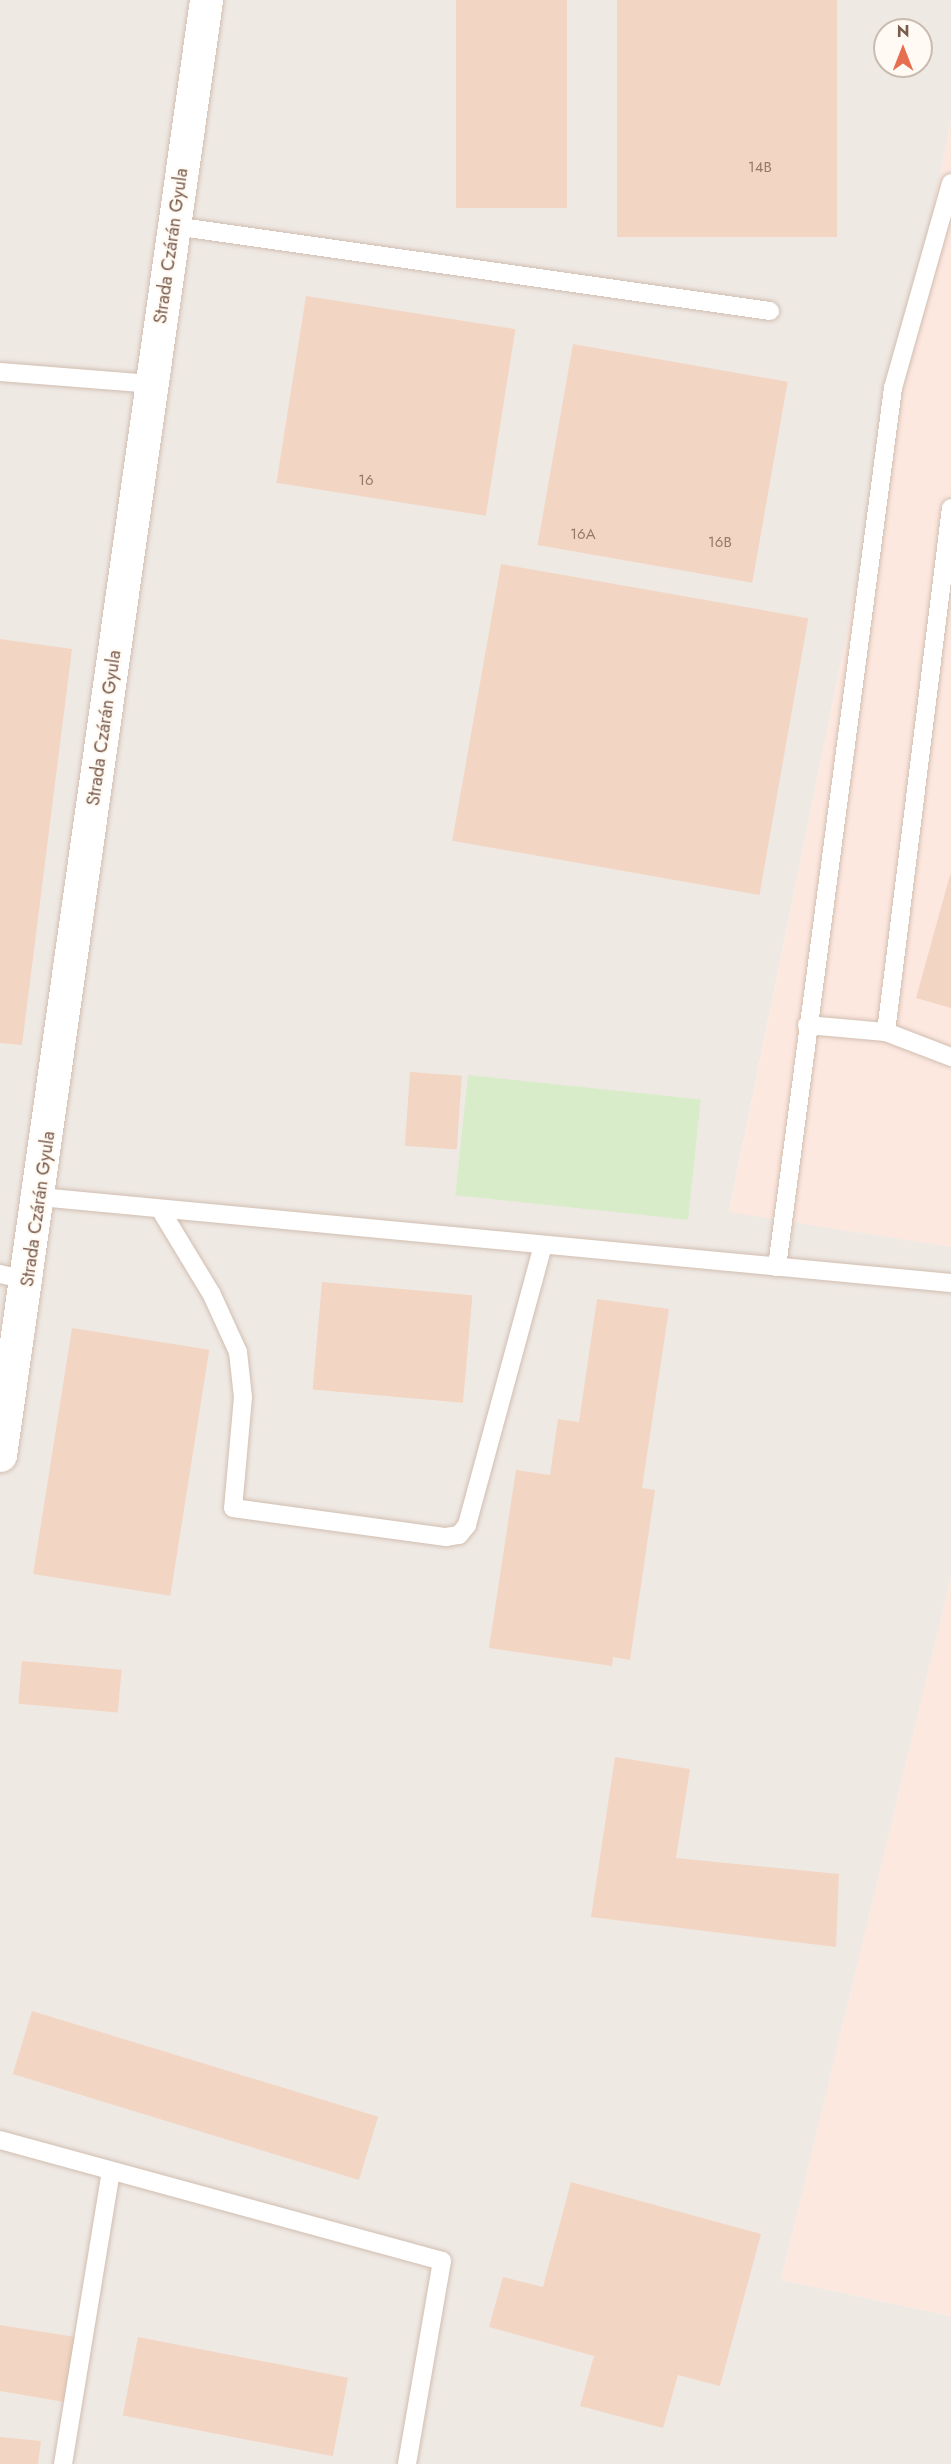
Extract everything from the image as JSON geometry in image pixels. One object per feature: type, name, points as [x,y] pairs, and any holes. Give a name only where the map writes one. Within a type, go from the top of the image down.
[{"type":"street","name":"Strada Czárán Gyula","points":[[0,1455],[14,1277],[40,1197],[206,0]]},
{"type":"lane","points":[[777,1267],[807,1025],[893,388],[951,183]]},
{"type":"lane","points":[[174,226],[770,310]]},
{"type":"lane","points":[[0,372],[152,384]]},
{"type":"lane","points":[[886,1032],[951,508]]},
{"type":"lane","points":[[807,1025],[886,1032],[951,1057]]},
{"type":"lane","points":[[40,1197],[951,1283]]},
{"type":"lane","points":[[160,1209],[213,1295],[238,1352],[243,1397],[233,1508],[446,1537],[459,1535],[466,1526],[543,1245]]},
{"type":"lane","points":[[0,2140],[442,2261],[407,2464]]},
{"type":"lane","points":[[63,2464],[111,2171]]},
{"type":"shaded area","points":[[0,0],[951,0],[951,121],[729,1212],[951,1247],[951,1577],[781,2280],[951,2316],[951,2464],[0,2464]]},
{"type":"shaded area","points":[[951,121],[951,1247],[729,1213]]},
{"type":"shaded area","points":[[951,1577],[951,2316],[781,2280]]},
{"type":"green space","points":[[468,1075],[701,1099],[688,1220],[455,1195]]},
{"type":"building","points":[[456,0],[567,0],[567,208],[456,208]]},
{"type":"building","points":[[617,0],[837,0],[837,237],[617,237]]},
{"type":"building","points":[[306,296],[515,329],[486,516],[276,483]]},
{"type":"building","points":[[573,344],[788,382],[752,583],[538,545]]},
{"type":"building","points":[[501,564],[808,618],[759,895],[452,841]]},
{"type":"building","points":[[0,639],[72,649],[22,1045],[0,1043]]},
{"type":"building","points":[[951,875],[951,1008],[916,998]]},
{"type":"building","points":[[410,1072],[462,1076],[457,1149],[405,1146]]},
{"type":"building","points":[[322,1282],[472,1295],[463,1403],[313,1390]]},
{"type":"building","points":[[597,1299],[669,1309],[642,1488],[655,1490],[630,1660],[613,1657],[612,1666],[489,1648],[516,1470],[550,1475],[558,1419],[579,1422]]},
{"type":"building","points":[[72,1328],[209,1350],[170,1596],[33,1574]]},
{"type":"building","points":[[22,1661],[122,1670],[118,1713],[18,1704]]},
{"type":"building","points":[[615,1757],[690,1769],[676,1858],[839,1874],[836,1947],[591,1917]]},
{"type":"building","points":[[32,2011],[378,2117],[359,2180],[13,2074]]},
{"type":"building","points":[[571,2182],[761,2234],[720,2386],[678,2375],[663,2428],[580,2406],[594,2356],[489,2327],[503,2277],[543,2287]]},
{"type":"building","points":[[0,2325],[75,2337],[64,2402],[0,2391]]},
{"type":"building","points":[[138,2337],[348,2378],[333,2456],[123,2416]]},
{"type":"building","points":[[0,2437],[41,2441],[38,2464],[0,2464]]}]
